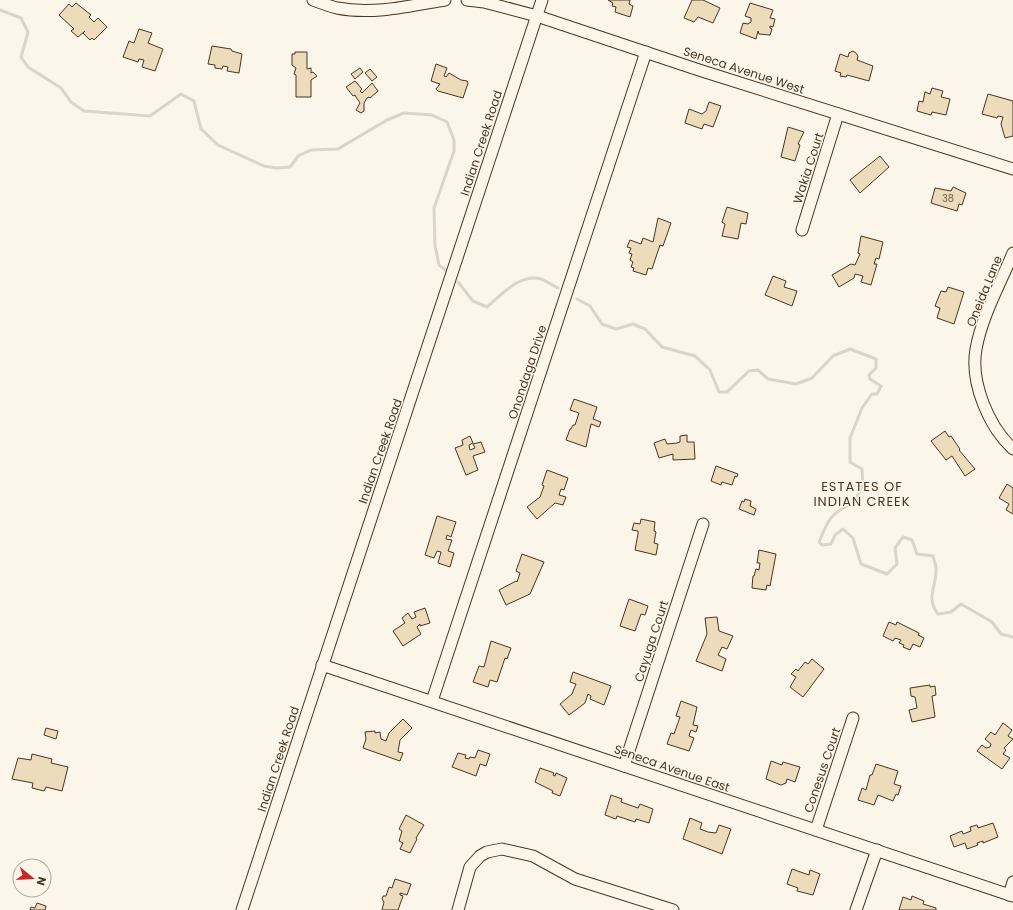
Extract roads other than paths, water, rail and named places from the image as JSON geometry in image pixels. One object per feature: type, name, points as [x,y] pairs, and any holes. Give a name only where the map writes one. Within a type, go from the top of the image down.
[{"type":"street","points":[[313,0],[337,8],[367,10],[389,10],[445,0]]},
{"type":"street","name":"Seneca Avenue West","points":[[467,0],[484,2],[537,16],[1013,169]]},
{"type":"street","name":"Indian Creek Road","points":[[242,910],[542,0]]},
{"type":"street","name":"Onondaga Drive","points":[[432,701],[646,52]]},
{"type":"street","name":"Wakia Court","points":[[802,230],[838,114]]},
{"type":"street","name":"Oneida Lane","points":[[1013,253],[984,319],[976,350],[975,361],[983,404],[993,425],[1013,449]]},
{"type":"street","name":"Cayuga Court","points":[[624,766],[703,524]]},
{"type":"street","name":"Seneca Avenue East","points":[[322,665],[1011,895]]},
{"type":"street","name":"Conesus Court","points":[[816,830],[853,718]]},
{"type":"street","points":[[458,910],[470,867],[480,856],[487,852],[502,849],[532,856],[575,879],[673,910]]},
{"type":"street","points":[[856,910],[877,850]]},
{"type":"street","points":[[1011,895],[1013,882]]},
{"type":"waterway","points":[[0,10],[21,18],[28,32],[21,57],[28,67],[61,88],[71,102],[84,111],[150,116],[181,94],[194,101],[201,129],[218,145],[264,166],[276,168],[290,167],[298,156],[311,150],[338,149],[387,120],[404,113],[432,115],[447,122],[454,140],[454,151],[434,208],[435,246],[439,265],[448,272]]},
{"type":"waterway","points":[[458,282],[473,301],[487,307],[511,286],[526,279],[541,279],[558,288]]},
{"type":"waterway","points":[[577,299],[590,306],[602,324],[616,329],[633,324],[645,329],[662,347],[695,356],[710,370],[719,392],[727,392],[749,371],[758,370],[768,379],[796,384],[812,378],[833,356],[850,349],[876,359],[876,368],[869,375],[870,379],[881,386],[877,394],[872,394],[862,408],[850,438],[850,462],[862,469],[863,484],[854,503],[835,513],[831,518],[819,542],[822,545],[831,544],[835,535],[843,529],[853,538],[861,564],[887,574],[897,564],[895,548],[903,537],[912,540],[917,554],[933,556],[936,575],[932,592],[932,602],[938,614],[951,612],[961,604],[992,622],[1001,634],[1013,637]]},
{"type":"district","name":"ESTATES OF INDIAN CREEK","points":[[862,494]]}]
